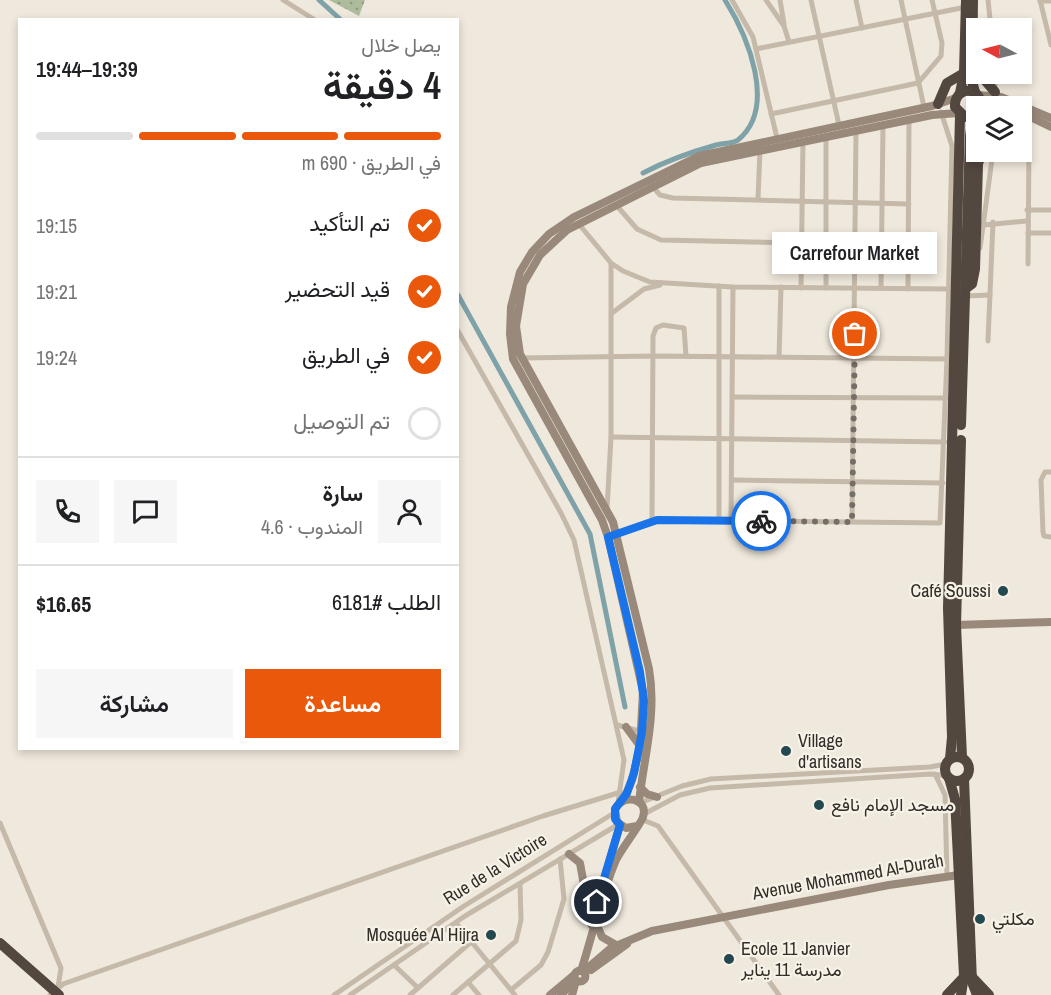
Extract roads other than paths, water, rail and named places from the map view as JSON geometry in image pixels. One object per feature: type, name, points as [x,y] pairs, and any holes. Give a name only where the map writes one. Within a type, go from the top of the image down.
[{"type":"highway","points":[[968,2],[968,18]]},
{"type":"highway","points":[[940,108],[947,83],[966,74]]},
{"type":"highway","points":[[965,993],[968,976],[964,779],[969,768],[962,758],[956,625],[959,114],[954,104],[966,77]]},
{"type":"highway","points":[[973,84],[978,96]]},
{"type":"highway","points":[[988,84],[995,94]]},
{"type":"highway","points":[[958,95],[969,90],[977,93]]},
{"type":"highway","points":[[959,114],[966,114]]},
{"type":"highway","points":[[968,162],[959,291],[951,359],[948,608],[952,737],[948,777],[954,794],[968,976],[988,995]]},
{"type":"highway","points":[[959,291],[972,284],[975,269],[979,162]]},
{"type":"highway","points":[[948,761],[962,758]]},
{"type":"highway","points":[[948,777],[958,781],[964,779]]},
{"type":"highway","points":[[0,943],[56,992]]},
{"type":"highway","points":[[0,951],[56,992]]},
{"type":"highway","points":[[947,995],[968,976]]},
{"type":"main road","points":[[977,93],[995,94],[1051,118]]},
{"type":"main road","points":[[576,221],[617,206],[652,183],[701,163],[909,119],[940,108],[958,95]]},
{"type":"main road","points":[[612,535],[517,358],[516,332],[523,284],[545,250],[576,221],[652,183],[699,156],[924,107],[940,108],[959,114]]},
{"type":"main road","points":[[1032,118],[1051,127]]},
{"type":"main road","points":[[517,358],[608,511],[612,535],[650,679],[639,802],[641,820],[614,866],[594,923]]},
{"type":"main road","points":[[956,625],[1051,622]]},
{"type":"main road","points":[[626,727],[640,747]]},
{"type":"main road","points":[[572,995],[594,923],[619,824],[614,813],[632,780],[646,733]]},
{"type":"main road","points":[[640,787],[647,794],[657,797]]},
{"type":"main road","points":[[621,798],[639,802]]},
{"type":"main road","points":[[619,824],[630,828],[641,820]]},
{"type":"main road","points":[[569,854],[580,863],[594,923],[602,937],[616,945]]},
{"type":"main road","name":"Avenue Mohammed Al-Durah","points":[[561,995],[579,976],[616,945],[652,931],[959,875]]},
{"type":"main road","name":"Avenue Mohammed Al-Durah","points":[[550,995],[622,947],[637,940],[725,918]]},
{"type":"main road","points":[[578,995],[579,976]]},
{"type":"street","points":[[283,0],[312,18]]},
{"type":"street","points":[[732,0],[749,28],[756,49],[777,138]]},
{"type":"street","points":[[766,0],[784,26]]},
{"type":"street","points":[[780,0],[789,42]]},
{"type":"street","points":[[811,0],[839,125]]},
{"type":"street","points":[[856,0],[862,28]]},
{"type":"street","points":[[901,0],[924,107]]},
{"type":"street","points":[[771,114],[918,83],[941,56],[942,43],[932,0]]},
{"type":"street","points":[[988,0],[990,18]]},
{"type":"street","points":[[1051,1],[1040,0],[1048,23],[1051,45]]},
{"type":"street","points":[[756,49],[905,19],[968,2]]},
{"type":"street","points":[[994,84],[995,94]]},
{"type":"street","points":[[940,108],[952,146],[959,291]]},
{"type":"street","points":[[908,289],[909,119]]},
{"type":"street","points":[[881,288],[883,124]]},
{"type":"street","points":[[852,522],[856,130]]},
{"type":"street","points":[[826,136],[826,288]]},
{"type":"street","points":[[801,288],[803,141]]},
{"type":"street","points":[[758,199],[760,150]]},
{"type":"street","points":[[975,269],[984,225],[992,162]]},
{"type":"street","points":[[1028,162],[1028,264]]},
{"type":"street","points":[[652,183],[660,195],[673,198],[909,204]]},
{"type":"street","points":[[617,206],[637,229],[661,240],[802,243]]},
{"type":"street","points":[[1027,210],[1051,210]]},
{"type":"street","points":[[576,221],[611,263],[636,277],[664,284],[881,288],[959,291],[990,296]]},
{"type":"street","points":[[984,225],[993,222],[1027,221]]},
{"type":"street","points":[[988,341],[993,222]]},
{"type":"street","points":[[1028,233],[1051,233]]},
{"type":"street","points":[[608,511],[611,437],[611,263]]},
{"type":"street","points":[[612,313],[644,289],[664,284]]},
{"type":"street","points":[[718,520],[719,286]]},
{"type":"street","points":[[731,520],[733,287]]},
{"type":"street","points":[[778,357],[781,287]]},
{"type":"street","points":[[652,521],[654,332],[663,325],[684,328],[686,356]]},
{"type":"street","points":[[0,824],[60,968],[56,992],[543,816],[621,798],[624,760],[574,540],[459,333]]},
{"type":"street","points":[[517,358],[686,356],[951,359],[946,398],[949,442],[940,523],[652,521],[612,535]]},
{"type":"street","points":[[733,397],[946,398]]},
{"type":"street","points":[[611,437],[949,442]]},
{"type":"street","points":[[1051,472],[1045,472],[1041,480],[1043,532],[1044,536],[1051,537]]},
{"type":"street","points":[[732,480],[943,483]]},
{"type":"street","points":[[616,725],[646,733]]},
{"type":"street","points":[[639,802],[692,783],[721,777],[930,767],[948,761]]},
{"type":"street","points":[[935,774],[945,795],[947,877]]},
{"type":"street","points":[[641,820],[680,795],[711,788],[935,774],[948,777]]},
{"type":"street","name":"Rue de la Victoire","points":[[334,995],[464,906],[614,813]]},
{"type":"street","points":[[641,820],[650,820],[658,826],[779,995]]},
{"type":"street","name":"Rue de la Victoire","points":[[350,995],[456,923],[619,824]]},
{"type":"street","points":[[456,923],[513,992],[541,965],[547,955],[564,899],[560,859]]},
{"type":"street","points":[[453,995],[516,941],[521,920],[520,884]]},
{"type":"street","points":[[410,995],[471,942]]},
{"type":"street","points":[[394,965],[418,988]]},
{"type":"street","points":[[468,982],[479,995]]},
{"type":"waterway","points":[[319,0],[339,18]]},
{"type":"waterway","points":[[643,173],[688,154],[736,141],[750,126],[756,109],[755,71],[742,32],[725,0]]},
{"type":"waterway","points":[[459,297],[590,534],[625,707]]},
{"type":"place","name":"Carrefour Market","points":[[855,334]]},
{"type":"place","name":"Café Soussi","points":[[1003,591]]},
{"type":"place","name":"Village d'artisans","points":[[786,751]]},
{"type":"place","name":"مسجد الإمام نافع","points":[[819,805]]},
{"type":"place","name":"مكلتي","points":[[980,919]]},
{"type":"place","name":"Mosquée Al Hijra","points":[[491,935]]},
{"type":"place","name":"Ecole 11 Janvier مدرسة 11 يناير","points":[[729,959]]}]
